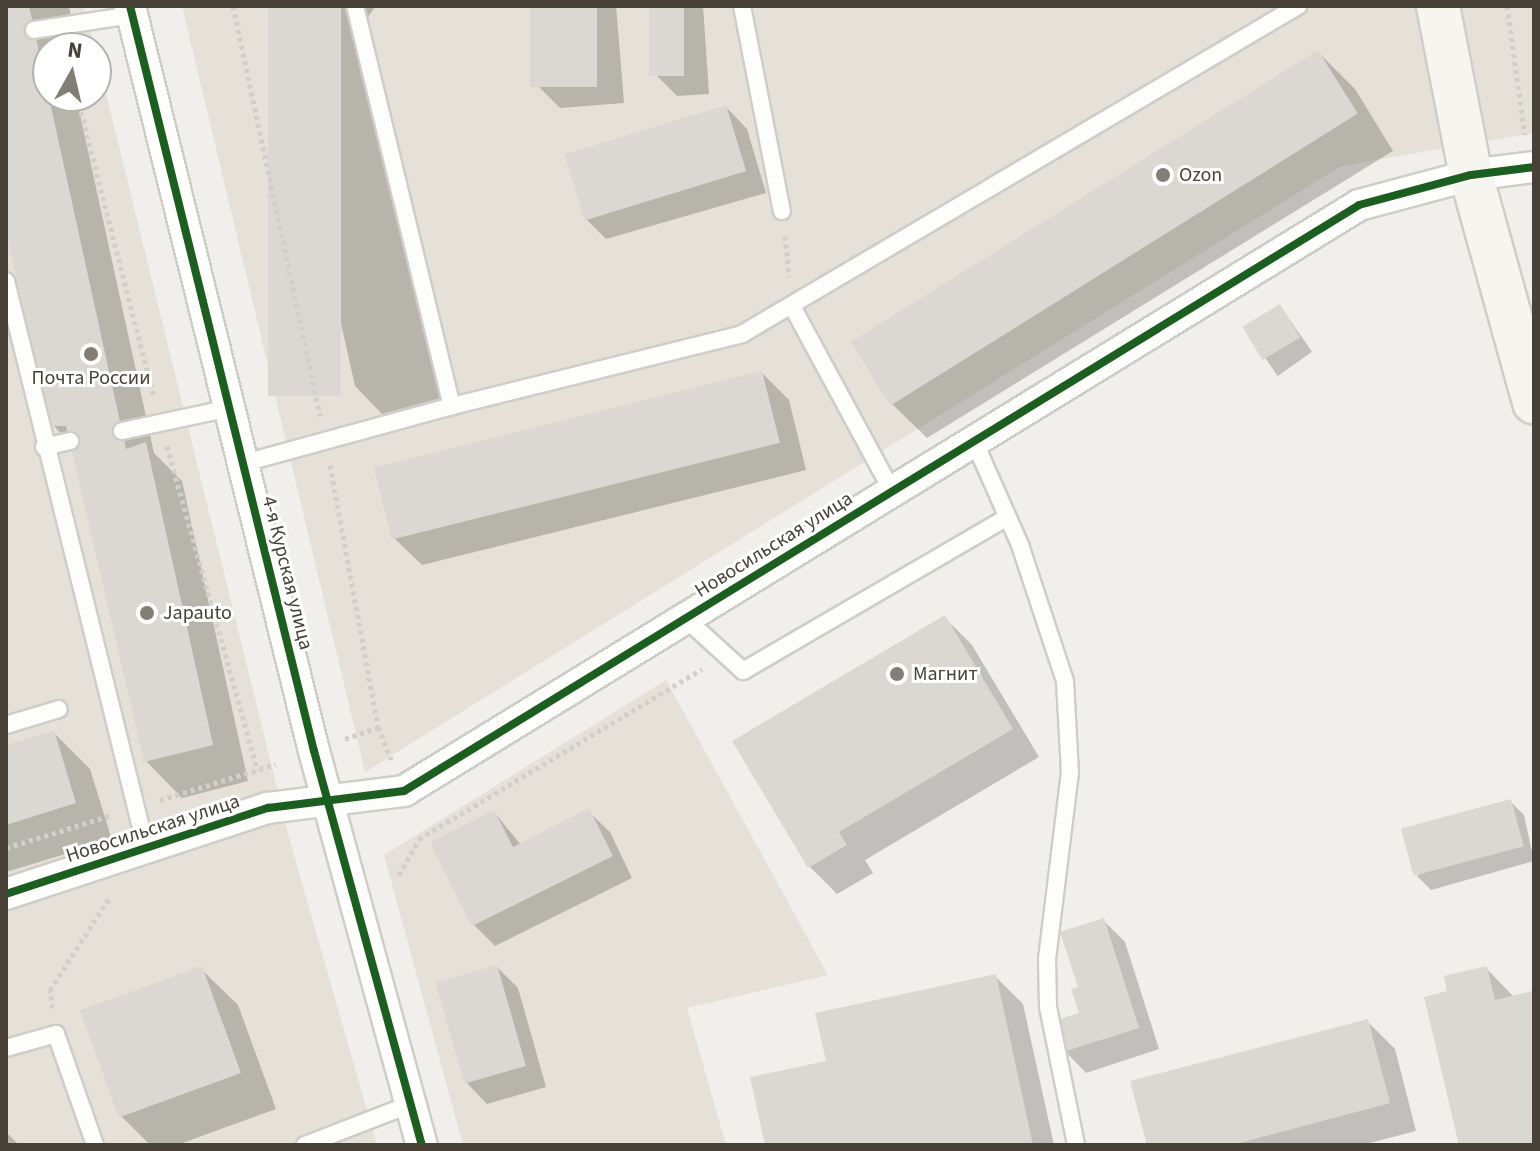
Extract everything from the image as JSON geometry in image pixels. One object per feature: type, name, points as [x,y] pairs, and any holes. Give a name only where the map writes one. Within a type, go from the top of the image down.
[{"type":"main road","points":[[1438,6],[1471,175],[1534,402]]},
{"type":"street","name":"4-я Курская улица","points":[[131,11],[328,804],[422,1145]]},
{"type":"street","name":"Новосильская улица","points":[[6,894],[268,808],[328,804],[404,791],[1359,205],[1471,175],[1532,167]]},
{"type":"lane","points":[[355,6],[452,406]]},
{"type":"lane","points":[[742,6],[782,211]]},
{"type":"lane","points":[[244,463],[452,406],[742,334],[1298,6]]},
{"type":"lane","points":[[34,30],[131,11]]},
{"type":"lane","points":[[6,281],[44,447],[146,848]]},
{"type":"lane","points":[[792,306],[892,491]]},
{"type":"lane","points":[[122,431],[230,408]]},
{"type":"lane","points":[[44,447],[70,441]]},
{"type":"lane","points":[[974,441],[1008,517],[1050,630],[1069,722],[1070,772],[1047,959],[1048,1007],[1076,1145]]},
{"type":"lane","points":[[685,618],[743,671],[1008,517]]},
{"type":"lane","points":[[6,725],[59,709]]},
{"type":"lane","points":[[6,1048],[56,1034],[95,1145]]},
{"type":"lane","points":[[305,1145],[411,1104]]},
{"type":"path","points":[[233,6],[326,441],[378,727],[391,762]]},
{"type":"path","points":[[1507,6],[1532,167]]},
{"type":"path","points":[[782,211],[792,306]]},
{"type":"path","points":[[399,875],[419,839],[725,655]]},
{"type":"path","points":[[345,739],[378,727]]},
{"type":"path","points":[[258,771],[276,764]]},
{"type":"path","points":[[56,1034],[50,990],[112,894]]},
{"type":"shaded area","points":[[6,6],[84,6],[91,32],[32,32],[32,112],[111,112],[291,845],[377,1145],[6,1145]]},
{"type":"shaded area","points":[[182,6],[1534,6],[1534,133],[1341,166],[365,772]]},
{"type":"shaded area","points":[[666,680],[828,975],[687,1008],[726,1145],[463,1145],[384,855]]},
{"type":"building","points":[[6,6],[29,6],[35,32],[32,32],[32,112],[52,112],[126,449],[146,442],[213,745],[144,762],[66,426],[51,426],[6,232]]},
{"type":"building","points":[[268,6],[341,6],[341,396],[268,396]]},
{"type":"building","points":[[530,6],[597,6],[597,87],[530,87]]},
{"type":"building","points":[[649,6],[684,6],[684,76],[649,76]]},
{"type":"building","points":[[1318,50],[1358,114],[890,406],[851,342]]},
{"type":"building","points":[[726,105],[746,171],[585,220],[564,154]]},
{"type":"building","points":[[1280,304],[1300,337],[1262,360],[1242,327]]},
{"type":"building","points":[[762,371],[780,443],[392,540],[374,468]]},
{"type":"building","points":[[945,615],[1013,729],[839,832],[847,845],[808,868],[732,741]]},
{"type":"building","points":[[54,730],[76,803],[6,825],[6,745]]},
{"type":"building","points":[[1511,799],[1524,846],[1414,876],[1401,829]]},
{"type":"building","points":[[589,808],[613,856],[472,926],[430,842],[494,810],[513,847]]},
{"type":"building","points":[[1104,918],[1139,1028],[1063,1052],[1053,1021],[1079,1013],[1071,989],[1078,987],[1060,932]]},
{"type":"building","points":[[497,965],[526,1066],[464,1084],[435,983]]},
{"type":"building","points":[[202,966],[241,1073],[119,1118],[80,1010]]},
{"type":"building","points":[[1487,966],[1495,1000],[1532,991],[1534,1145],[1459,1145],[1424,997],[1447,991],[1444,976]]},
{"type":"building","points":[[996,974],[1033,1145],[765,1145],[750,1077],[826,1061],[815,1013]]},
{"type":"building","points":[[1368,1019],[1390,1103],[1232,1145],[1147,1145],[1130,1081]]},
{"type":"cycle path","points":[[130,6],[314,751],[422,1145]]},
{"type":"cycle path","points":[[6,894],[268,808],[404,791],[1359,205],[1471,175],[1534,167]]},
{"type":"place","name":"Ozon","points":[[1163,175]]},
{"type":"place","name":"Почта России","points":[[91,354]]},
{"type":"place","name":"Japauto","points":[[147,613]]},
{"type":"place","name":"Магнит","points":[[897,674]]}]
